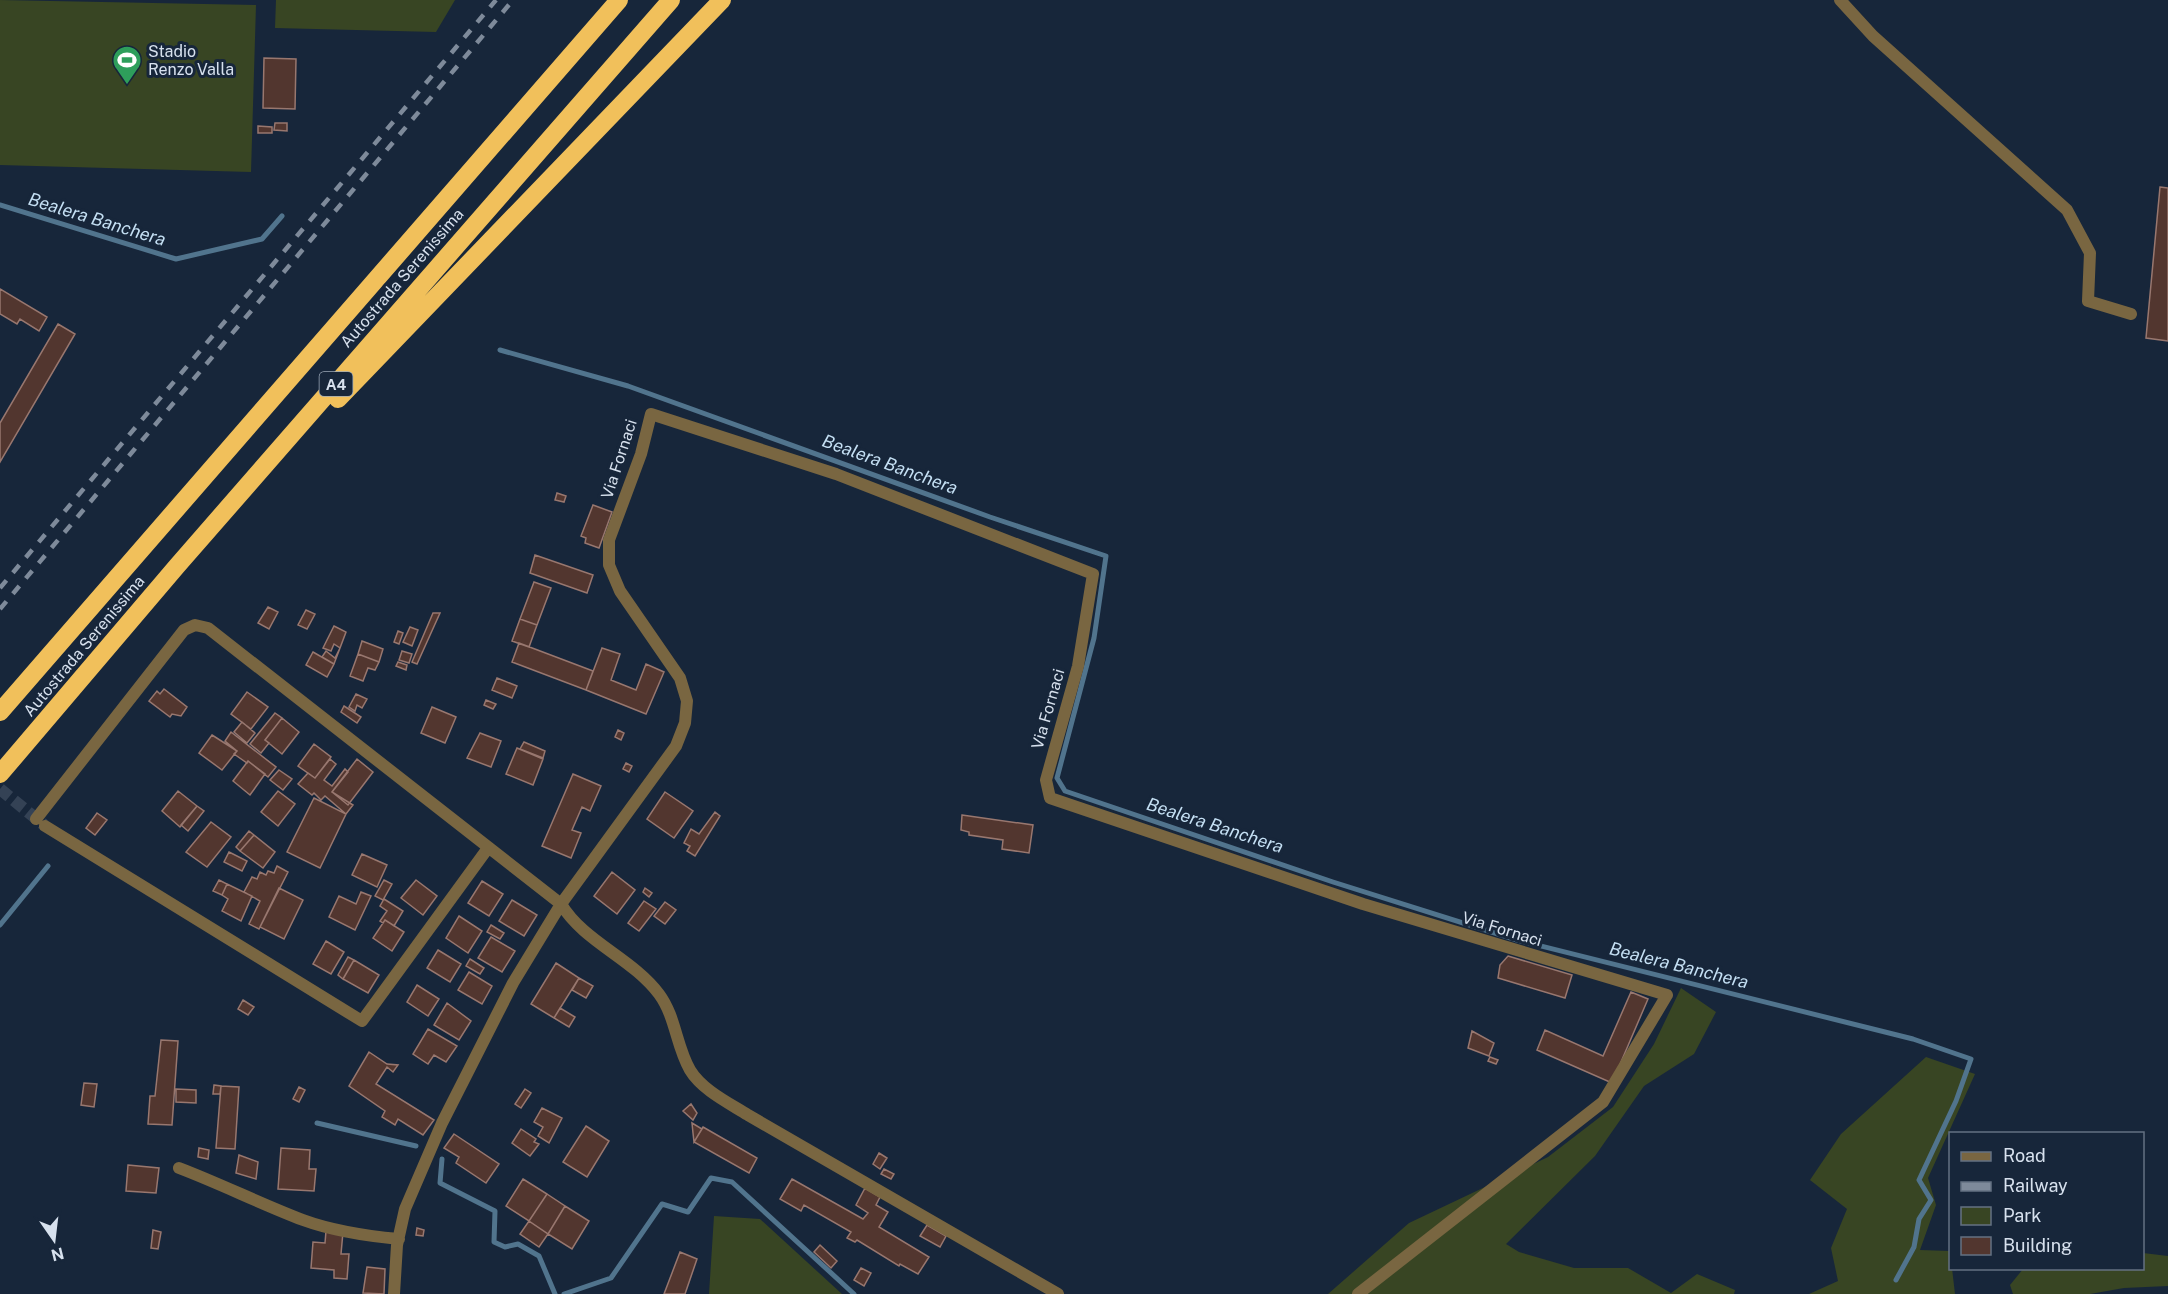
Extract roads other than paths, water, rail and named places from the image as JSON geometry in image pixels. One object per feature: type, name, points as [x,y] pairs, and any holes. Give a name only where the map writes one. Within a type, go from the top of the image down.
[{"type":"highway","name":"Autostrada Serenissima","points":[[0,712],[619,0]]},
{"type":"highway","name":"Autostrada Serenissima","points":[[1,773],[177,566],[671,0]]},
{"type":"highway","points":[[177,566],[722,0]]},
{"type":"street","points":[[1840,0],[1873,36],[2067,210],[2090,253],[2088,301],[2132,314]]},
{"type":"street","name":"Via Fornaci","points":[[561,904],[676,746],[685,723],[687,701],[680,678],[620,591],[609,566],[609,540],[641,454],[651,414],[836,474],[1093,574],[1078,666],[1046,780],[1050,798],[1363,904],[1667,995],[1603,1102],[1358,1294]]},
{"type":"street","points":[[488,848],[362,1021],[40,823],[184,630],[195,625],[208,628],[561,904],[570,919],[645,979],[659,993],[672,1014],[690,1071],[706,1087],[748,1115],[1058,1294]]},
{"type":"street","points":[[394,1294],[399,1239],[405,1209],[442,1123],[513,983],[561,904]]},
{"type":"street","points":[[179,1168],[305,1221],[372,1237],[399,1239]]},
{"type":"waterway","name":"Bealera Banchera","points":[[0,205],[176,259],[262,239],[282,216]]},
{"type":"waterway","name":"Bealera Banchera","points":[[500,350],[628,386],[990,517],[1106,556],[1094,638],[1057,778],[1065,791],[1333,882],[1517,940],[1913,1039],[1971,1059],[1956,1101],[1919,1180],[1931,1200],[1919,1219],[1914,1247],[1896,1280]]},
{"type":"waterway","points":[[0,925],[48,866]]},
{"type":"waterway","points":[[317,1123],[416,1146]]},
{"type":"waterway","points":[[442,1159],[440,1183],[495,1211],[494,1242],[505,1247],[518,1244],[539,1256],[555,1294]]},
{"type":"waterway","points":[[564,1294],[611,1278],[662,1204],[688,1212],[711,1178],[732,1182],[854,1294]]},
{"type":"tunnel","points":[[0,789],[44,825]]},
{"type":"railway","points":[[0,588],[496,0]]},
{"type":"railway","points":[[0,609],[513,0]]},
{"type":"place","name":"Stadio Renzo Valla","points":[[127,86]]}]
